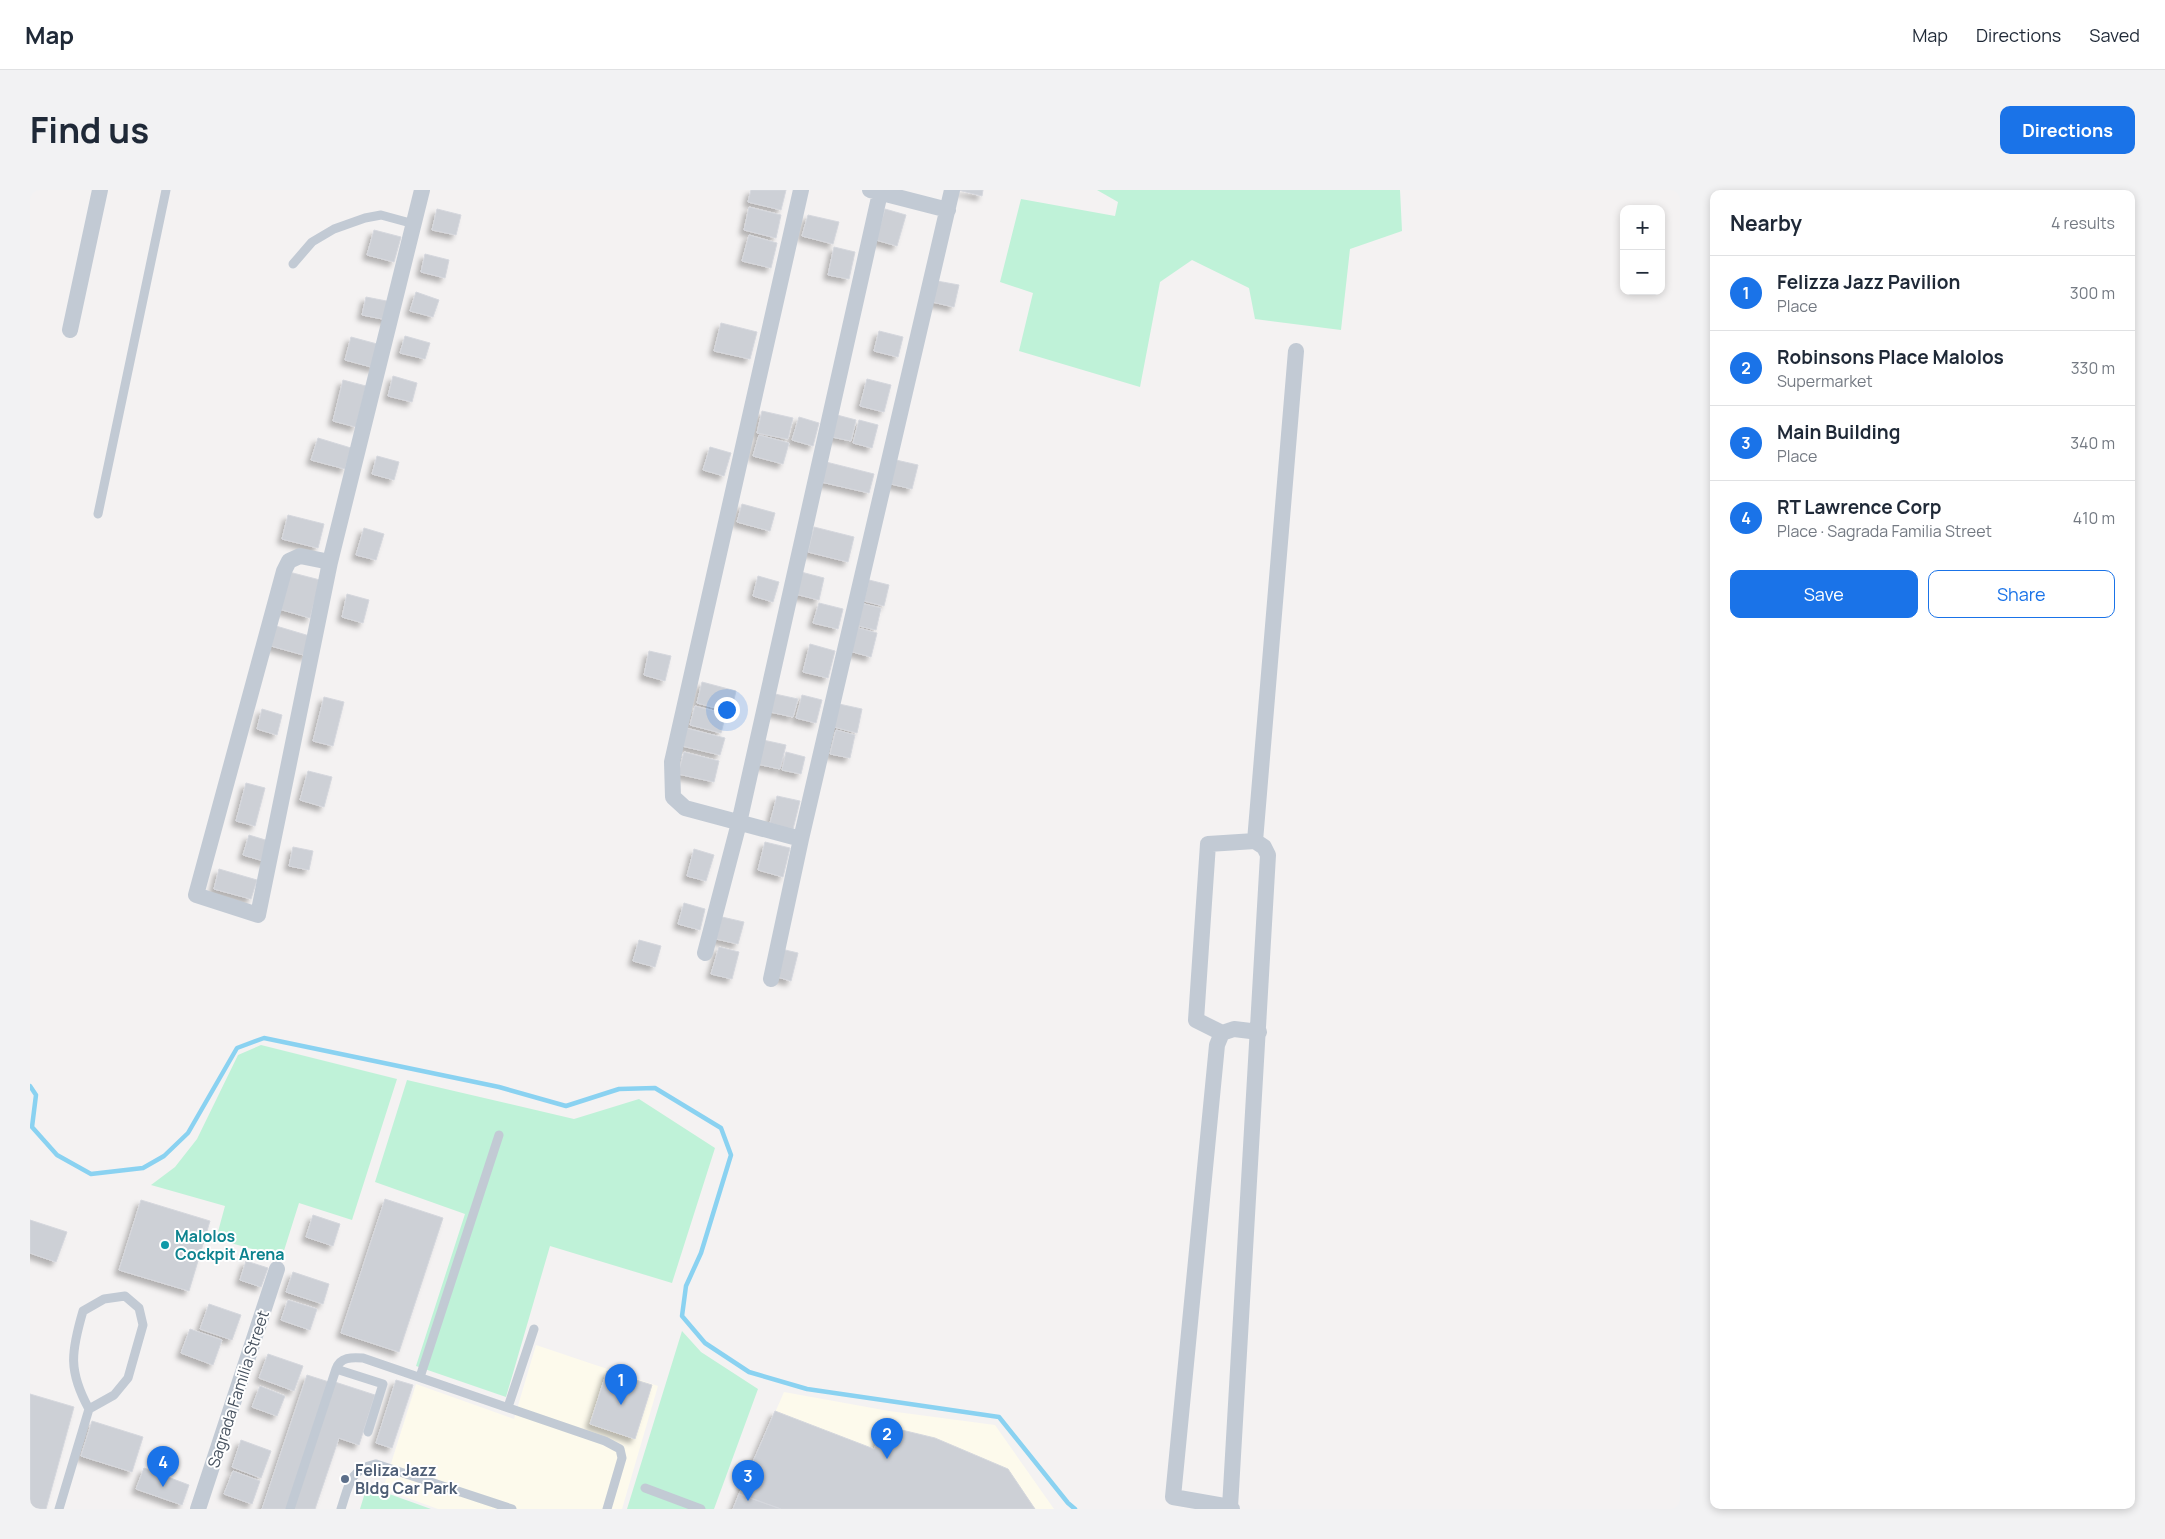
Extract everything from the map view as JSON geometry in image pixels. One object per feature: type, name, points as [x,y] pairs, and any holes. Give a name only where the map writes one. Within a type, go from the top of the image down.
[{"type":"street","points":[[70,330],[100,190]]},
{"type":"street","points":[[330,562],[300,556],[289,561],[284,571],[196,895],[258,916],[330,562],[422,190]]},
{"type":"street","points":[[801,190],[672,762],[673,797],[685,808],[801,839]]},
{"type":"street","points":[[771,979],[801,839],[952,190]]},
{"type":"street","points":[[705,953],[739,823],[875,191],[948,210]]},
{"type":"street","points":[[1255,841],[1296,351]]},
{"type":"street","points":[[1222,1033],[1217,1045],[1173,1497],[1231,1508],[1259,1032],[1268,855],[1264,847],[1255,841],[1208,844],[1196,1020],[1222,1033],[1234,1029],[1259,1032]]},
{"type":"street","name":"Sagrada Familia Street","points":[[198,1509],[277,1269]]},
{"type":"lane","points":[[98,514],[166,190]]},
{"type":"lane","points":[[293,264],[312,242],[334,229],[365,218],[381,215],[414,224]]},
{"type":"lane","points":[[420,1377],[499,1135]]},
{"type":"lane","points":[[59,1509],[89,1409],[114,1395],[128,1378],[143,1325],[139,1308],[125,1296],[104,1299],[83,1311],[75,1338],[73,1368],[79,1391],[89,1409]]},
{"type":"lane","points":[[508,1407],[534,1329]]},
{"type":"lane","points":[[290,1509],[336,1369],[342,1360],[351,1357],[363,1358],[508,1407],[605,1441],[620,1449],[622,1458],[607,1509]]},
{"type":"lane","points":[[336,1369],[383,1384],[368,1432]]},
{"type":"lane","points":[[341,1509],[351,1478],[362,1467],[376,1464],[512,1509]]},
{"type":"lane","points":[[645,1488],[701,1509]]},
{"type":"shaded area","points":[[536,1345],[658,1386],[622,1509],[438,1509],[383,1489],[416,1384],[514,1419]]},
{"type":"shaded area","points":[[784,1392],[889,1411],[995,1425],[1054,1509],[733,1509]]},
{"type":"green space","points":[[1097,190],[1400,190],[1402,231],[1350,249],[1341,330],[1255,319],[1249,288],[1192,260],[1160,282],[1140,387],[1019,351],[1033,293],[1000,282],[1021,199],[1115,216],[1118,202]]},
{"type":"green space","points":[[261,1045],[397,1079],[352,1220],[299,1203],[282,1257],[216,1239],[225,1206],[151,1185],[175,1167],[197,1139],[238,1055]]},
{"type":"green space","points":[[407,1080],[574,1119],[639,1099],[715,1148],[672,1283],[550,1246],[506,1397],[416,1366],[465,1214],[375,1182]]},
{"type":"green space","points":[[682,1331],[701,1352],[758,1389],[714,1509],[627,1509]]},
{"type":"green space","points":[[367,1486],[431,1509],[360,1509]]},
{"type":"building","points":[[751,190],[786,190],[781,210],[748,202]]},
{"type":"building","points":[[958,190],[983,190],[982,196]]},
{"type":"building","points":[[749,207],[781,215],[776,238],[744,230]]},
{"type":"building","points":[[437,209],[461,215],[456,235],[432,230]]},
{"type":"building","points":[[885,209],[906,215],[897,246],[876,240]]},
{"type":"building","points":[[808,215],[839,222],[833,244],[802,236]]},
{"type":"building","points":[[374,230],[401,237],[394,262],[367,255]]},
{"type":"building","points":[[749,235],[777,243],[771,268],[742,261]]},
{"type":"building","points":[[834,247],[855,252],[849,279],[828,275]]},
{"type":"building","points":[[425,254],[449,260],[445,278],[421,272]]},
{"type":"building","points":[[937,281],[959,285],[954,307],[932,302]]},
{"type":"building","points":[[416,292],[439,300],[433,317],[410,311]]},
{"type":"building","points":[[366,297],[397,303],[393,321],[362,315]]},
{"type":"building","points":[[721,323],[757,332],[750,359],[714,351]]},
{"type":"building","points":[[879,331],[903,337],[898,357],[874,351]]},
{"type":"building","points":[[405,336],[430,343],[425,359],[400,353]]},
{"type":"building","points":[[351,337],[381,345],[375,368],[345,360]]},
{"type":"building","points":[[393,376],[417,383],[412,402],[388,396]]},
{"type":"building","points":[[867,379],[891,385],[884,412],[860,406]]},
{"type":"building","points":[[343,380],[366,386],[356,427],[333,421]]},
{"type":"building","points":[[762,411],[793,418],[788,439],[757,433]]},
{"type":"building","points":[[837,415],[856,420],[851,441],[832,437]]},
{"type":"building","points":[[799,417],[819,423],[813,446],[792,440]]},
{"type":"building","points":[[859,420],[878,425],[872,448],[853,443]]},
{"type":"building","points":[[759,435],[789,443],[783,464],[753,456]]},
{"type":"building","points":[[318,438],[351,448],[345,469],[311,460]]},
{"type":"building","points":[[710,447],[731,453],[724,476],[703,470]]},
{"type":"building","points":[[377,456],[399,462],[394,480],[372,474]]},
{"type":"building","points":[[896,460],[918,465],[912,489],[891,484]]},
{"type":"building","points":[[826,462],[874,474],[869,493],[821,482]]},
{"type":"building","points":[[742,504],[775,513],[770,531],[737,522]]},
{"type":"building","points":[[288,515],[324,524],[318,548],[282,539]]},
{"type":"building","points":[[814,527],[854,537],[848,562],[808,552]]},
{"type":"building","points":[[364,528],[384,534],[376,560],[356,555]]},
{"type":"building","points":[[289,572],[320,580],[310,618],[279,609]]},
{"type":"building","points":[[801,572],[824,578],[819,600],[795,594]]},
{"type":"building","points":[[758,576],[779,582],[773,602],[753,596]]},
{"type":"building","points":[[869,580],[889,585],[884,606],[864,601]]},
{"type":"building","points":[[347,594],[369,600],[363,623],[342,617]]},
{"type":"building","points":[[819,603],[843,609],[838,629],[813,623]]},
{"type":"building","points":[[860,603],[881,608],[876,630],[855,625]]},
{"type":"building","points":[[276,626],[313,637],[307,656],[271,646]]},
{"type":"building","points":[[855,627],[877,633],[871,657],[849,651]]},
{"type":"building","points":[[810,644],[835,651],[828,678],[803,672]]},
{"type":"building","points":[[649,651],[671,656],[665,681],[644,675]]},
{"type":"building","points":[[702,682],[736,691],[731,712],[697,703]]},
{"type":"building","points":[[775,694],[798,699],[793,717],[770,712]]},
{"type":"building","points":[[802,695],[822,700],[816,723],[796,718]]},
{"type":"building","points":[[324,697],[344,702],[333,746],[313,741]]},
{"type":"building","points":[[839,704],[862,709],[857,733],[834,727]]},
{"type":"building","points":[[695,706],[726,714],[721,733],[690,725]]},
{"type":"building","points":[[262,709],[282,715],[277,735],[257,729]]},
{"type":"building","points":[[686,728],[725,738],[720,755],[682,746]]},
{"type":"building","points":[[836,730],[855,735],[850,758],[830,754]]},
{"type":"building","points":[[763,740],[786,745],[780,769],[757,764]]},
{"type":"building","points":[[684,752],[719,761],[714,782],[678,774]]},
{"type":"building","points":[[786,752],[805,757],[801,774],[782,770]]},
{"type":"building","points":[[308,771],[332,777],[324,807],[300,800]]},
{"type":"building","points":[[246,783],[265,788],[255,826],[236,821]]},
{"type":"building","points":[[777,796],[800,801],[793,829],[770,823]]},
{"type":"building","points":[[249,835],[272,842],[267,862],[243,855]]},
{"type":"building","points":[[765,842],[790,848],[783,877],[758,870]]},
{"type":"building","points":[[293,847],[313,851],[309,870],[289,866]]},
{"type":"building","points":[[694,849],[714,855],[706,881],[687,876]]},
{"type":"building","points":[[219,869],[257,880],[251,899],[214,889]]},
{"type":"building","points":[[684,903],[705,909],[700,930],[678,924]]},
{"type":"building","points":[[722,917],[744,922],[738,944],[716,939]]},
{"type":"building","points":[[639,940],[661,946],[655,967],[633,961]]},
{"type":"building","points":[[719,947],[739,952],[732,979],[711,974]]},
{"type":"building","points":[[781,949],[798,953],[791,981],[774,976]]},
{"type":"building","points":[[385,1199],[443,1218],[399,1352],[341,1333]]},
{"type":"building","name":"Malolos Cockpit Arena","points":[[141,1200],[210,1221],[189,1291],[119,1270]]},
{"type":"building","points":[[313,1215],[340,1224],[333,1246],[306,1237]]},
{"type":"building","points":[[30,1220],[67,1232],[56,1262],[30,1253]]},
{"type":"building","points":[[246,1261],[268,1268],[261,1287],[240,1280]]},
{"type":"building","points":[[293,1272],[329,1284],[323,1304],[286,1292]]},
{"type":"building","points":[[288,1300],[317,1309],[310,1330],[281,1320]]},
{"type":"building","points":[[209,1304],[241,1315],[232,1340],[200,1329]]},
{"type":"building","points":[[190,1329],[222,1340],[213,1365],[181,1353]]},
{"type":"building","points":[[268,1354],[303,1366],[294,1391],[259,1378]]},
{"type":"building","points":[[607,1371],[652,1385],[635,1439],[590,1424]]},
{"type":"building","points":[[307,1375],[329,1382],[287,1509],[262,1509]]},
{"type":"building","points":[[396,1380],[413,1385],[392,1448],[376,1443]]},
{"type":"building","points":[[335,1382],[375,1395],[359,1445],[339,1438],[315,1509],[293,1509]]},
{"type":"building","points":[[260,1386],[285,1396],[277,1416],[252,1407]]},
{"type":"building","points":[[30,1394],[74,1407],[46,1509],[30,1509]]},
{"type":"building","points":[[775,1411],[874,1449],[885,1426],[935,1438],[1008,1469],[1035,1509],[781,1509],[739,1494]]},
{"type":"building","points":[[92,1421],[143,1437],[132,1472],[81,1456]]},
{"type":"building","points":[[241,1440],[271,1451],[261,1478],[232,1467]]},
{"type":"building","points":[[144,1468],[189,1485],[182,1505],[136,1489]]},
{"type":"building","points":[[233,1471],[260,1481],[252,1504],[224,1494]]},
{"type":"building","points":[[739,1494],[781,1509],[733,1509]]},
{"type":"waterway","points":[[30,1086],[36,1095],[32,1127],[57,1155],[91,1174],[143,1168],[164,1156],[188,1133],[237,1048],[264,1038],[499,1087],[566,1106],[619,1089],[655,1088],[721,1128],[731,1155],[701,1253],[686,1286],[682,1316],[705,1343],[749,1372],[807,1389],[999,1417],[1068,1503],[1075,1509]]},
{"type":"place","name":"Malolos Cockpit Arena","points":[[165,1245]]},
{"type":"place","name":"Felizza Jazz Pavilion","points":[[621,1405]]},
{"type":"place","name":"Robinsons Place Malolos","points":[[887,1459]]},
{"type":"place","name":"Feliza Jazz Bldg Car Park","points":[[345,1479]]},
{"type":"place","name":"RT Lawrence Corp","points":[[163,1487]]},
{"type":"place","name":"Main Building","points":[[748,1501]]}]
